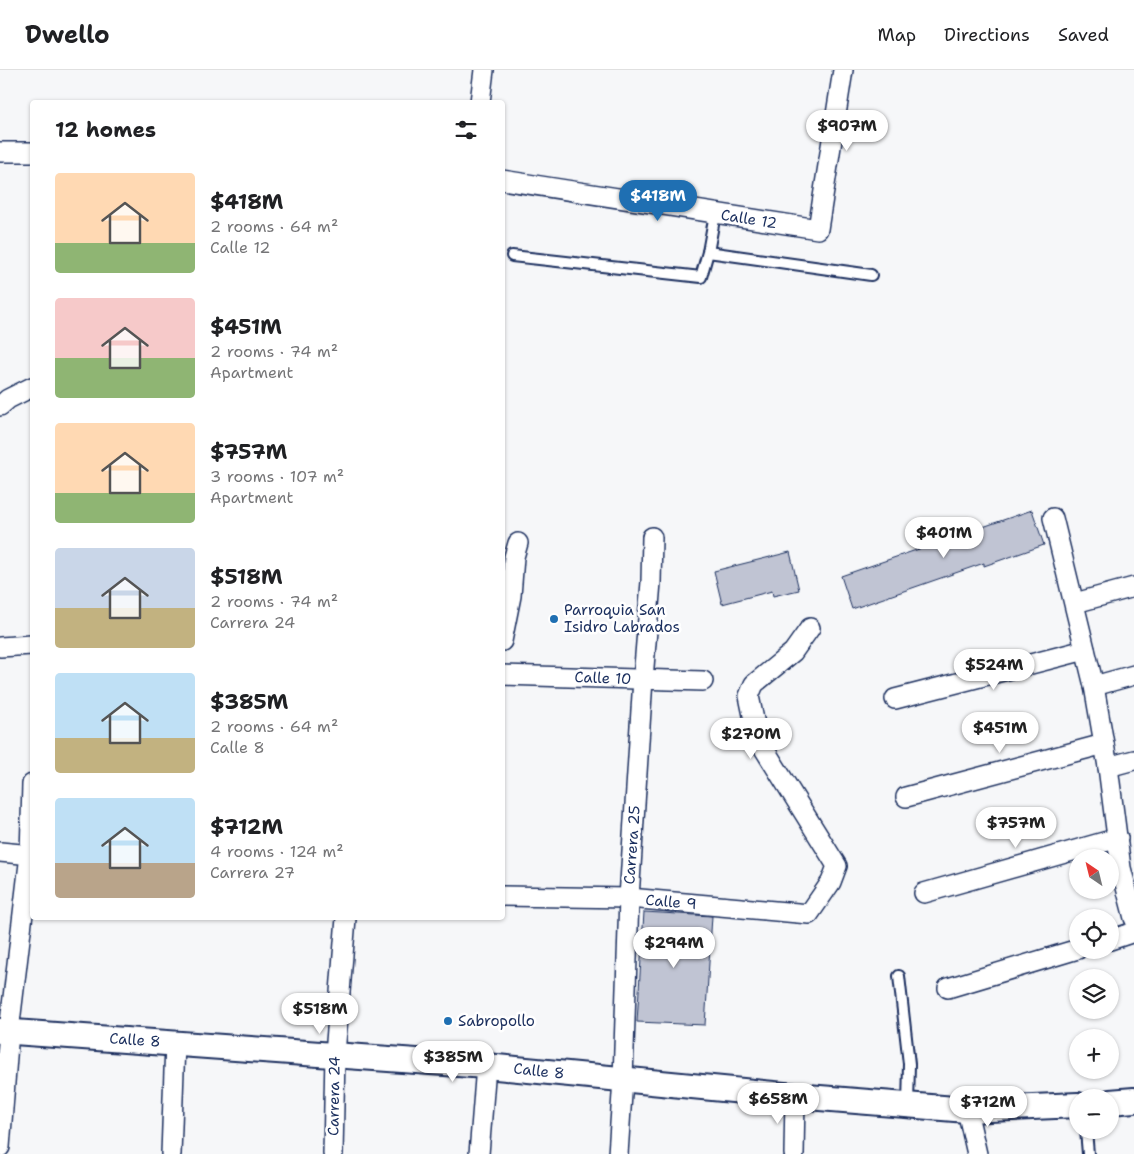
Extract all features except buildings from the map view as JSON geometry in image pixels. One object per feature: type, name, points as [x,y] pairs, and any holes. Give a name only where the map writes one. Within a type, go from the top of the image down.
[{"type":"street","points":[[480,100],[484,70]]},
{"type":"street","name":"Calle 12","points":[[505,180],[818,230],[844,70]]},
{"type":"street","points":[[0,152],[30,152]]},
{"type":"street","points":[[0,406],[8,399],[30,388]]},
{"type":"street","points":[[1053,518],[1094,686],[1118,838],[1128,866],[1134,918]]},
{"type":"street","name":"Carrera 25","points":[[618,1154],[623,1079],[628,898],[642,680],[651,582],[652,537]]},
{"type":"street","points":[[505,626],[511,596],[514,557],[518,543]]},
{"type":"street","points":[[1075,603],[1134,587]]},
{"type":"street","name":"Calle 9","points":[[505,896],[628,898],[809,914],[831,882],[837,866],[758,739],[749,696],[754,684],[793,652],[810,628]]},
{"type":"street","points":[[0,646],[30,646]]},
{"type":"street","points":[[895,699],[1085,650]]},
{"type":"street","name":"Calle 10","points":[[505,675],[703,681]]},
{"type":"street","points":[[1094,686],[1134,675]]},
{"type":"street","points":[[906,797],[1104,744]]},
{"type":"street","points":[[1108,767],[1134,760]]},
{"type":"street","points":[[924,893],[1118,838]]},
{"type":"street","points":[[0,852],[30,855]]},
{"type":"street","points":[[0,1147],[5,1031],[30,862]]},
{"type":"street","name":"Carrera 24","points":[[333,1154],[335,1054],[346,920]]},
{"type":"street","points":[[1119,937],[1134,932]]},
{"type":"street","points":[[948,988],[1069,952]]},
{"type":"street","name":"Calle 8","points":[[5,1031],[486,1066],[795,1096],[967,1110],[1069,1105]]},
{"type":"street","points":[[170,1154],[175,1043]]},
{"type":"street","points":[[479,1154],[486,1066]]},
{"type":"street","points":[[794,1154],[795,1096]]},
{"type":"street","points":[[1119,1101],[1134,1100]]},
{"type":"street","points":[[967,1110],[977,1154]]},
{"type":"lane","points":[[512,256],[701,277],[715,214]]},
{"type":"lane","points":[[708,252],[871,276]]},
{"type":"lane","points":[[899,976],[909,1064],[908,1105]]},
{"type":"lane","points":[[1087,1139],[1088,1154]]},
{"type":"place","name":"Parroquia San Isidro Labrados","points":[[554,619]]},
{"type":"place","name":"Sabropollo","points":[[448,1021]]}]
